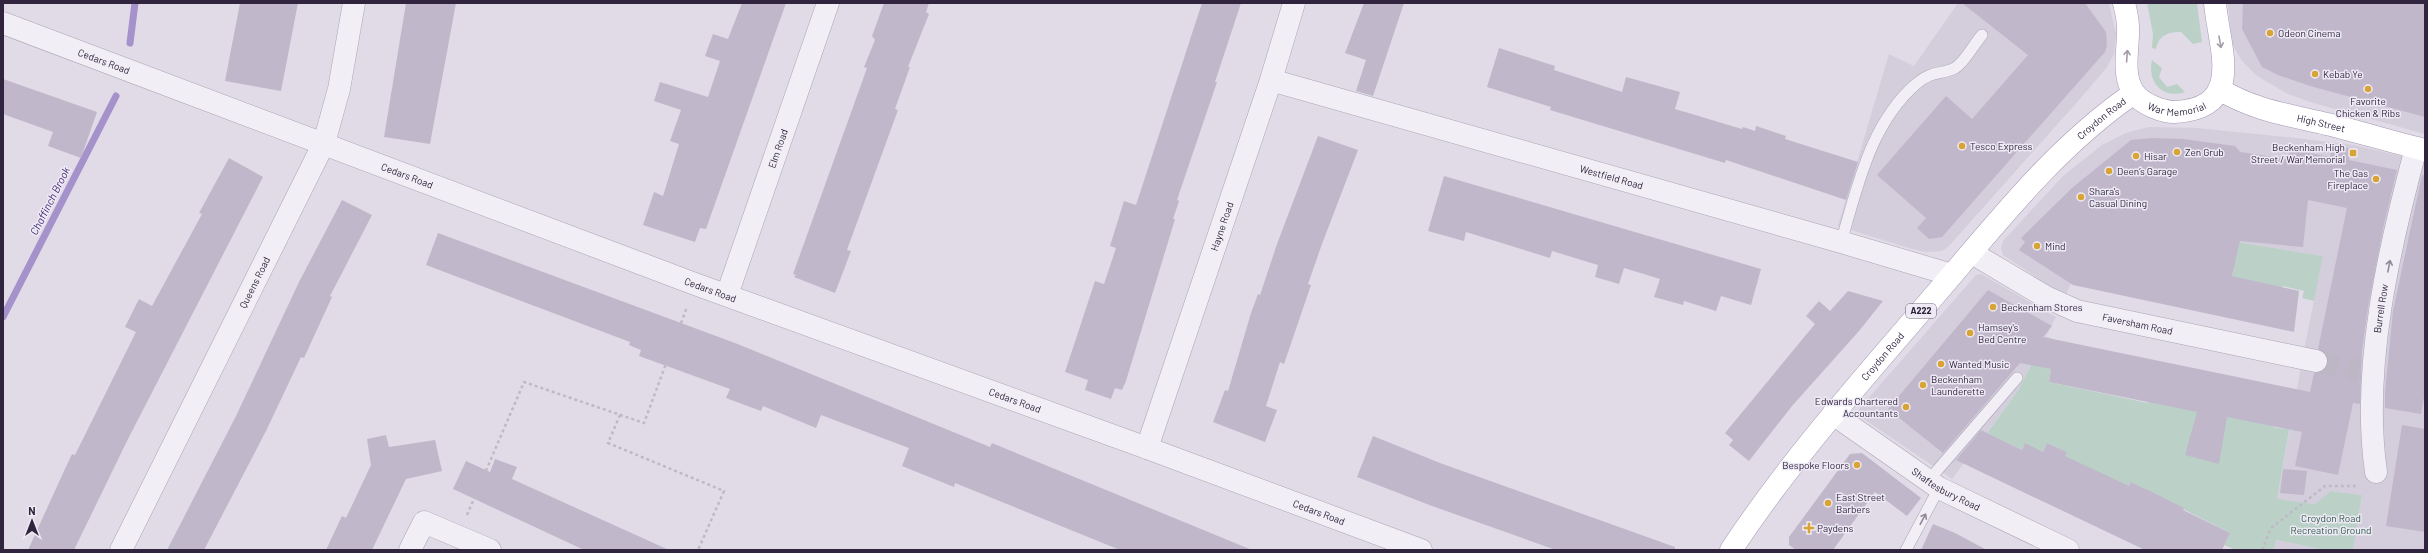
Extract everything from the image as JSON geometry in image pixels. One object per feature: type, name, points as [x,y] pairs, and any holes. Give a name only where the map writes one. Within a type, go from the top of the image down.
[{"type":"main road","name":"War Memorial","points":[[2124,3],[2128,24],[2127,66],[2129,80],[2134,93],[2154,107],[2177,112],[2201,107],[2212,99],[2219,89],[2224,77],[2225,63],[2215,3]]},
{"type":"main road","name":"High Street","points":[[2219,89],[2238,101],[2258,109],[2421,149]]},
{"type":"main road","name":"Croydon Road","points":[[1731,550],[1780,480],[1833,414],[2050,162],[2101,117],[2134,93]]},
{"type":"street","name":"Queens Road","points":[[121,550],[324,143],[339,89],[354,3]]},
{"type":"street","name":"Elm Road","points":[[727,295],[828,3]]},
{"type":"street","name":"Hayne Road","points":[[1148,448],[1271,80],[1294,3]]},
{"type":"street","name":"Cedars Road","points":[[3,23],[695,284],[1148,448],[1421,550]]},
{"type":"street","name":"Westfield Road","points":[[1271,80],[1842,242],[1952,276]]},
{"type":"street","name":"Burrell Row","points":[[2376,472],[2366,372],[2389,266],[2421,149]]},
{"type":"street","name":"Faversham Road","points":[[1972,253],[2046,296],[2076,311],[2316,361]]},
{"type":"street","name":"Shaftesbury Road","points":[[1833,414],[1934,485],[2068,550]]},
{"type":"street","points":[[410,550],[424,522],[490,550]]},
{"type":"lane","points":[[1842,242],[1870,149],[1883,123],[1914,85],[1933,72],[1957,66],[1982,35]]},
{"type":"lane","points":[[1906,550],[1934,485],[2016,378]]},
{"type":"path","points":[[458,536],[524,382],[644,424],[695,284]]},
{"type":"path","points":[[620,415],[608,443],[724,491],[698,550]]},
{"type":"path","points":[[2262,550],[2271,528],[2325,486],[2365,485],[2372,480],[2376,472]]},
{"type":"shaded area","points":[[1958,3],[2109,3],[2116,34],[2114,54],[2107,67],[2086,92],[1949,246],[1942,251],[1926,252],[1912,249],[1838,226],[1889,54],[1914,66]]},
{"type":"shaded area","points":[[2228,3],[2425,3],[2425,134],[2310,102],[2288,94],[2257,76],[2242,61],[2232,44]]},
{"type":"shaded area","points":[[2149,127],[2197,128],[2354,145],[2425,162],[2425,550],[2353,550],[2362,495],[2332,491],[2315,504],[2277,500],[2304,350],[2323,256],[2230,241],[2086,251],[2065,296],[2003,255],[2001,248],[2003,241],[2062,177],[2102,145],[2126,133]]},
{"type":"shaded area","points":[[1981,274],[2056,317],[2017,392],[1952,479],[1861,417],[1859,409],[1976,275]]},
{"type":"shaded area","points":[[2276,540],[2325,550],[2274,550]]},
{"type":"green space","points":[[2147,3],[2197,3],[2202,42],[2193,44],[2181,32],[2176,32],[2162,37],[2157,44],[2156,49],[2152,48],[2153,34]]},
{"type":"green space","points":[[2152,60],[2162,68],[2159,77],[2167,87],[2177,84],[2185,92],[2177,94],[2169,93],[2158,87],[2152,75]]},
{"type":"green space","points":[[2230,241],[2323,256],[2314,301],[2302,298],[2304,291],[2283,286],[2281,293],[2231,282],[2234,266],[2226,264]]},
{"type":"green space","name":"Croydon Road Recreation Ground","points":[[2046,337],[2051,338],[2045,368],[2051,369],[2049,382],[2148,403],[2151,390],[2275,416],[2273,427],[2285,429],[2290,408],[2293,408],[2277,499],[2315,504],[2331,491],[2362,495],[2353,550],[2325,550],[2276,540],[2274,550],[2236,550],[2224,545],[2230,533],[2130,482],[2123,498],[2060,468],[2066,452],[2047,443],[2032,476],[2025,443],[2022,450],[1987,433],[2017,392]]},
{"type":"building","points":[[240,3],[298,3],[281,91],[225,81]]},
{"type":"building","points":[[406,3],[456,3],[430,144],[384,137]]},
{"type":"building","points":[[742,3],[786,3],[706,229],[700,228],[695,242],[643,225],[654,192],[663,196],[679,144],[670,141],[681,110],[654,101],[660,82],[708,97],[720,61],[705,56],[713,34],[728,39]]},
{"type":"building","points":[[884,3],[929,3],[926,12],[929,14],[908,67],[910,67],[895,109],[898,110],[847,250],[851,251],[835,293],[794,277],[796,275],[793,274],[867,68],[864,67],[875,40],[872,36]]},
{"type":"building","points":[[1202,3],[1241,3],[1215,82],[1217,82],[1177,200],[1179,201],[1173,219],[1175,219],[1126,381],[1122,390],[1115,388],[1111,399],[1085,390],[1088,380],[1065,372],[1095,281],[1104,284],[1116,248],[1110,246],[1124,201],[1136,205]]},
{"type":"building","points":[[1364,3],[1404,3],[1373,96],[1356,91],[1366,60],[1345,53]]},
{"type":"building","points":[[1962,3],[2085,3],[2106,32],[2107,46],[2105,52],[1942,237],[1929,239],[1917,228],[1926,218],[1877,175],[1946,96],[1972,119],[2028,55]]},
{"type":"building","points":[[2243,3],[2425,3],[2425,117],[2310,86],[2278,75],[2262,67],[2242,29]]},
{"type":"building","points":[[1499,48],[1555,66],[1554,70],[1622,92],[1626,77],[1680,92],[1675,109],[1742,129],[1743,127],[1755,131],[1756,126],[1786,136],[1785,139],[1858,162],[1846,200],[1726,160],[1725,163],[1550,110],[1551,107],[1487,87]]},
{"type":"building","points":[[3,79],[97,112],[81,158],[48,146],[53,132],[3,114]]},
{"type":"building","points":[[1318,136],[1358,150],[1308,284],[1311,285],[1284,364],[1280,362],[1266,406],[1277,410],[1265,442],[1213,422],[1225,390],[1228,391],[1251,313],[1258,294],[1260,295],[1277,244]]},
{"type":"building","points":[[2152,138],[2183,139],[2235,146],[2240,152],[2288,159],[2290,149],[2330,157],[2333,146],[2351,149],[2349,160],[2397,170],[2384,224],[2368,307],[2362,350],[2360,404],[2353,403],[2338,475],[2295,466],[2302,432],[2227,417],[2219,464],[2185,455],[2197,412],[2049,382],[2051,369],[2020,363],[1943,453],[1888,409],[1988,290],[2052,326],[2043,337],[2310,392],[2314,373],[2320,373],[2328,364],[2328,357],[2318,349],[2347,208],[2308,200],[2303,247],[2240,241],[2232,276],[2299,291],[2294,332],[2073,285],[2019,250],[2025,242],[2021,238],[2072,188],[2131,140]]},
{"type":"building","points":[[229,158],[263,177],[127,441],[74,550],[28,550],[72,454],[75,455],[136,332],[125,327],[139,299],[152,306],[202,214],[199,213]]},
{"type":"building","points":[[2422,175],[2425,176],[2425,392],[2421,414],[2385,408],[2385,392],[2393,311]]},
{"type":"building","points":[[1444,176],[1761,269],[1751,305],[1721,296],[1716,311],[1684,301],[1683,305],[1654,297],[1660,279],[1624,268],[1619,284],[1595,277],[1598,265],[1552,251],[1550,258],[1466,232],[1464,241],[1428,231]]},
{"type":"building","points":[[342,200],[372,215],[330,296],[332,297],[304,358],[301,357],[266,431],[204,550],[167,550],[236,416],[299,282]]},
{"type":"building","points":[[438,233],[735,343],[990,447],[992,443],[1252,550],[1120,550],[955,483],[954,487],[902,466],[909,448],[821,415],[816,428],[763,406],[761,411],[726,398],[730,389],[639,356],[641,350],[629,345],[630,342],[426,265]]},
{"type":"building","points":[[1848,291],[1883,301],[1859,331],[1792,406],[1749,461],[1729,445],[1733,440],[1725,433],[1815,324],[1806,316],[1819,301],[1830,311]]},
{"type":"building","points":[[2402,425],[2425,429],[2425,532],[2386,526]]},
{"type":"building","points":[[1981,430],[2022,450],[2025,443],[2043,452],[2047,443],[2067,452],[2065,456],[2129,486],[2130,482],[2150,491],[2184,508],[2183,510],[2230,533],[2222,550],[2145,550],[1956,460]]},
{"type":"building","points":[[386,435],[389,447],[435,440],[442,471],[406,479],[372,550],[326,550],[342,516],[346,518],[371,465],[367,439]]},
{"type":"building","points":[[1373,436],[1440,463],[1675,547],[1675,550],[1556,550],[1432,506],[1357,477]]},
{"type":"building","points":[[1862,453],[1921,498],[1907,516],[1875,492],[1833,550],[1796,550],[1789,545],[1789,537],[1850,454]]},
{"type":"building","points":[[495,459],[517,467],[512,479],[669,550],[584,550],[453,489],[466,461],[490,472]]},
{"type":"building","points":[[2283,469],[2307,471],[2304,495],[2280,493]]},
{"type":"building","points":[[1933,524],[1955,533],[1987,550],[1921,550]]},
{"type":"waterway","name":"Chaffinch Brook","points":[[130,43],[135,3]]},
{"type":"waterway","name":"Chaffinch Brook","points":[[3,317],[116,96]]},
{"type":"tunnel","points":[[2316,361],[2359,371]]},
{"type":"place","name":"Odeon Cinema","points":[[2270,33]]},
{"type":"place","name":"Kebab Ye","points":[[2315,74]]},
{"type":"place","name":"Favorite Chicken & Ribs","points":[[2368,89]]},
{"type":"place","name":"Tesco Express","points":[[1962,146]]},
{"type":"place","name":"Zen Grub","points":[[2177,152]]},
{"type":"place","name":"Beckenham High Street / War Memorial","points":[[2353,153]]},
{"type":"place","name":"Hisar","points":[[2136,156]]},
{"type":"place","name":"Deen’s Garage","points":[[2109,171]]},
{"type":"place","name":"The Gas Fireplace","points":[[2376,179]]},
{"type":"place","name":"Shara's Casual Dining","points":[[2081,197]]},
{"type":"place","name":"Mind","points":[[2037,246]]},
{"type":"place","name":"Beckenham Stores","points":[[1993,307]]},
{"type":"place","name":"Hamsey's Bed Centre","points":[[1970,333]]},
{"type":"place","name":"Wanted Music","points":[[1941,364]]},
{"type":"place","name":"Beckenham Launderette","points":[[1923,385]]},
{"type":"place","name":"Edwards Chartered Accountants","points":[[1906,407]]},
{"type":"place","name":"Bespoke Floors","points":[[1857,465]]},
{"type":"place","name":"East Street Barbers","points":[[1828,503]]},
{"type":"place","name":"Paydens","points":[[1809,528]]}]
